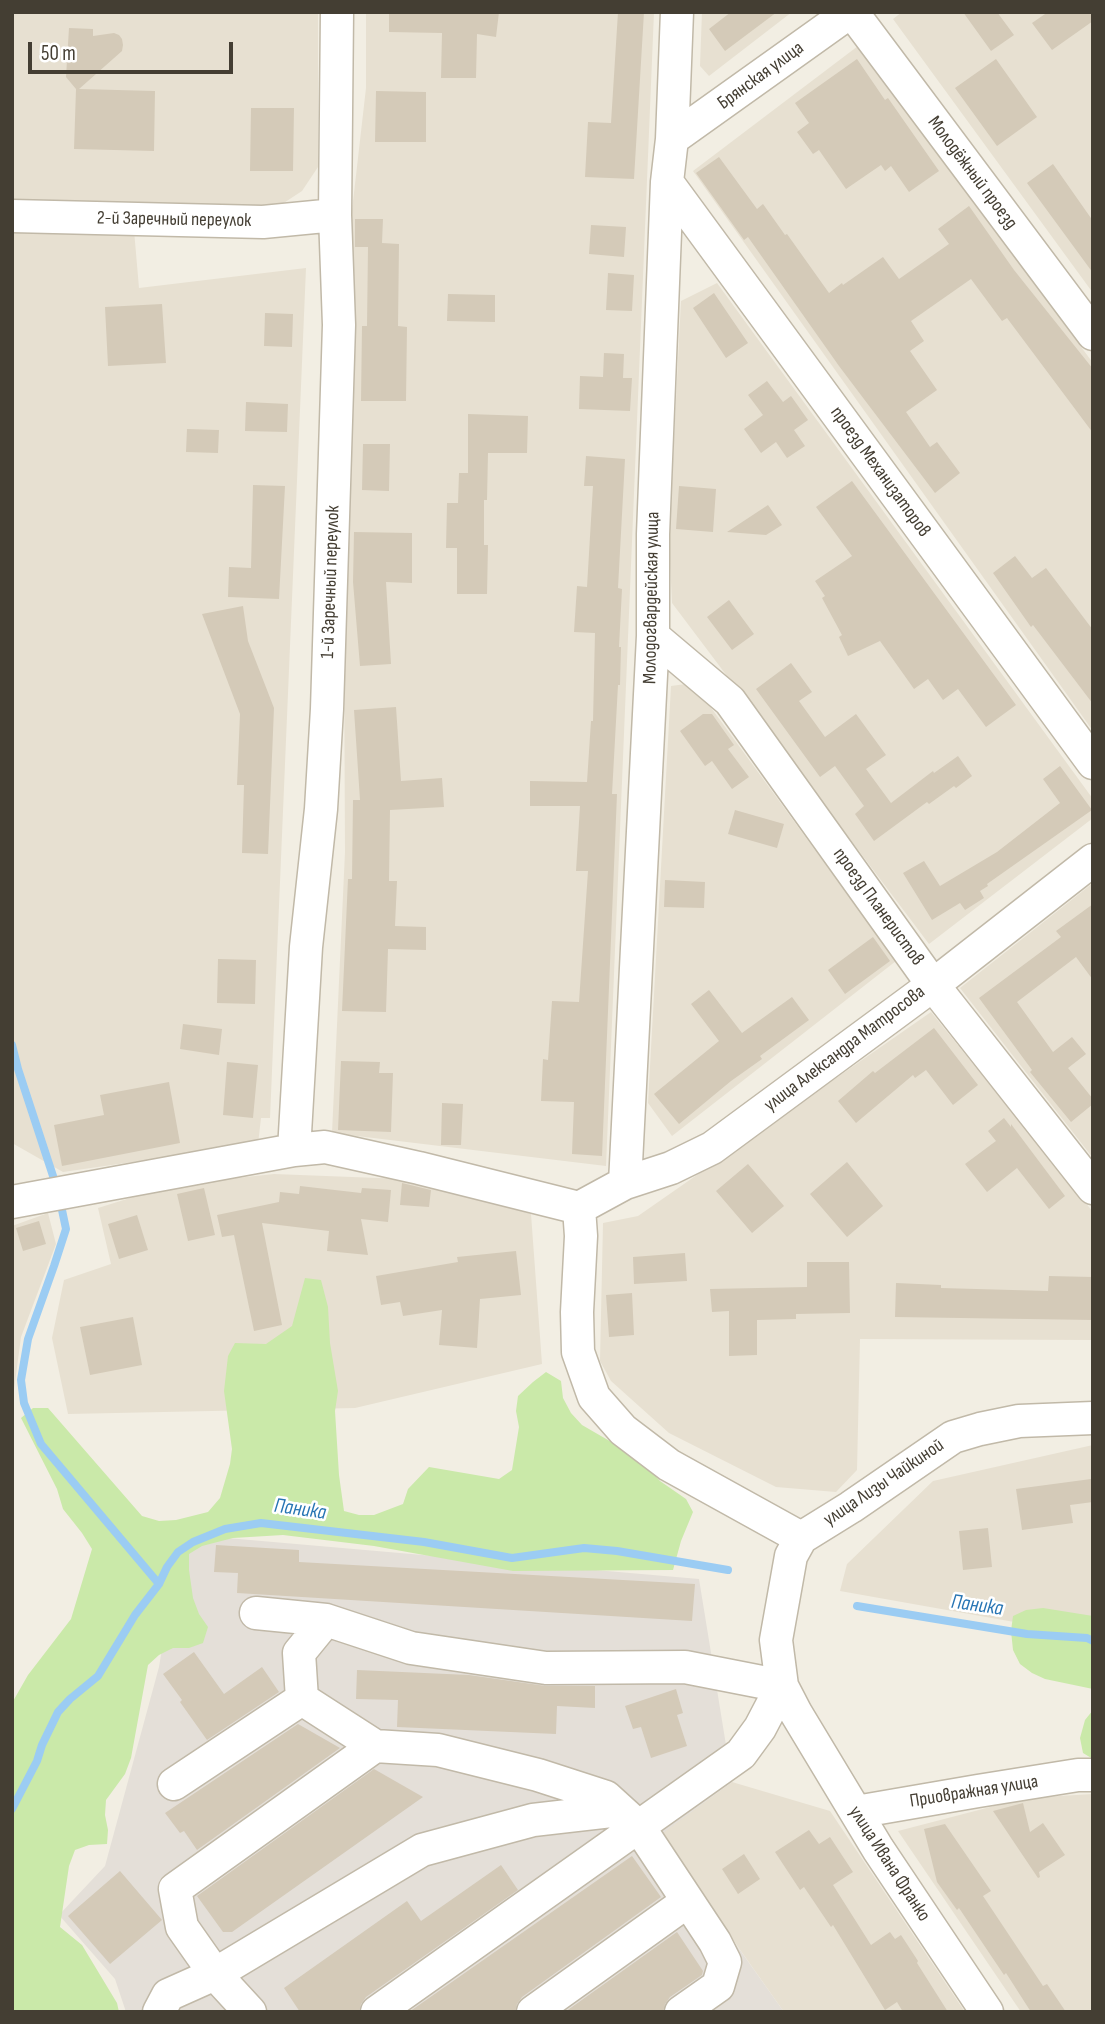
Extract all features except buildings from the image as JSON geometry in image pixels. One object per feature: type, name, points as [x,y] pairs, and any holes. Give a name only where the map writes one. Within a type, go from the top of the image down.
[{"type":"street","name":"1-й Заречный переулок","points":[[294,1150],[306,947],[321,809],[327,709],[339,325],[335,215],[337,12]]},
{"type":"street","name":"Молодогвардейская улица","points":[[625,1183],[653,636],[653,534],[667,182],[672,139],[677,12]]},
{"type":"street","name":"Брянская улица","points":[[672,139],[851,12]]},
{"type":"street","name":"Молодёжный проезд","points":[[851,12],[1093,334]]},
{"type":"street","name":"проезд Механизаторов","points":[[667,182],[1093,763]]},
{"type":"street","name":"2-й Заречный переулок","points":[[12,216],[263,222],[335,215]]},
{"type":"street","name":"проезд Планеристов","points":[[653,636],[730,701],[933,985],[1093,1188]]},
{"type":"street","name":"улица Александра Матросова","points":[[579,1208],[625,1183],[671,1168],[712,1148],[933,985],[1093,859]]},
{"type":"street","points":[[12,1202],[294,1150],[326,1147],[579,1208],[581,1236],[578,1352],[594,1397],[623,1430],[669,1465],[801,1538],[791,1556],[776,1640],[789,1700]]},
{"type":"street","name":"улица Лизы Чайкиной","points":[[801,1538],[953,1437],[1019,1421],[1093,1418]]},
{"type":"street","points":[[257,1614],[326,1620],[411,1648],[546,1668],[685,1667],[789,1700]]},
{"type":"street","points":[[302,1699],[299,1653],[326,1620]]},
{"type":"street","points":[[302,1699],[375,1746],[438,1750],[538,1775],[606,1797],[629,1818],[715,1941],[725,1962],[718,1986],[681,2012]]},
{"type":"street","points":[[174,1784],[302,1699]]},
{"type":"street","points":[[377,2012],[629,1818],[741,1754],[760,1728],[789,1700]]},
{"type":"street","name":"улица Ивана Франко","points":[[789,1700],[878,1849],[987,2012]]},
{"type":"street","points":[[250,2012],[215,1974],[182,1927],[175,1889],[375,1746]]},
{"type":"street","name":"Приовражная улица","points":[[856,1812],[1078,1775],[1093,1775]]},
{"type":"street","points":[[159,2012],[168,1995],[215,1974],[422,1850],[533,1820],[629,1818]]},
{"type":"street","points":[[533,2012],[688,1901]]},
{"type":"shaded area","points":[[12,12],[318,12],[318,167],[302,191],[270,212],[12,200]]},
{"type":"shaded area","points":[[366,12],[654,12],[606,1166],[332,1133],[345,852],[344,636],[351,219],[366,88]]},
{"type":"shaded area","points":[[702,12],[792,12],[709,76],[700,66]]},
{"type":"shaded area","points":[[902,12],[1093,12],[1093,293],[893,19]]},
{"type":"shaded area","points":[[858,46],[1093,363],[1093,731],[693,171]]},
{"type":"shaded area","points":[[12,226],[134,230],[139,288],[306,268],[270,1118],[261,1118],[258,1144],[63,1172],[12,1143]]},
{"type":"shaded area","points":[[717,283],[1093,799],[1093,818],[929,944],[672,603],[669,539],[681,301]]},
{"type":"shaded area","points":[[693,683],[896,961],[672,1136],[648,1103],[671,686]]},
{"type":"shaded area","points":[[1093,883],[1093,1158],[960,988]]},
{"type":"shaded area","points":[[931,1012],[1093,1212],[1093,1340],[860,1339],[857,1470],[836,1492],[776,1487],[669,1433],[611,1381],[600,1361],[603,1223],[638,1216]]},
{"type":"shaded area","points":[[274,1174],[430,1180],[531,1214],[542,1364],[355,1408],[68,1414],[52,1338],[64,1280],[111,1264],[98,1208],[172,1185]]},
{"type":"shaded area","points":[[48,1213],[56,1244],[21,1337],[12,1391],[12,1226]]},
{"type":"shaded area","points":[[1093,1445],[1093,1636],[840,1591],[847,1564],[933,1481]]},
{"type":"shaded area","points":[[181,1534],[699,1579],[732,1782],[659,1836],[784,2012],[126,2012],[115,1979],[59,1915],[105,1866],[159,1667]]},
{"type":"shaded area","points":[[732,1782],[830,1811],[965,2012],[784,2012],[659,1835]]},
{"type":"shaded area","points":[[1093,1794],[1093,2012],[1021,2012],[898,1831],[1025,1798]]},
{"type":"green space","points":[[305,1278],[321,1280],[328,1307],[330,1343],[338,1391],[335,1411],[344,1511],[374,1515],[403,1504],[408,1489],[429,1467],[499,1479],[512,1470],[519,1427],[516,1411],[518,1396],[546,1372],[561,1381],[563,1398],[582,1425],[639,1458],[660,1481],[686,1499],[693,1512],[673,1570],[513,1571],[374,1546],[283,1535],[233,1538],[202,1546],[189,1554],[193,1598],[208,1627],[203,1643],[189,1648],[173,1648],[148,1665],[131,1758],[125,1774],[106,1800],[107,1844],[89,1845],[75,1850],[69,1866],[60,1927],[82,1945],[117,2003],[119,2012],[12,2012],[12,1703],[28,1675],[71,1619],[92,1549],[63,1509],[57,1489],[21,1418],[33,1408],[48,1408],[142,1516],[159,1521],[176,1520],[208,1512],[220,1498],[232,1449],[224,1391],[228,1356],[235,1343],[266,1344],[292,1326]]},
{"type":"green space","points":[[1043,1608],[1093,1616],[1093,1689],[1045,1679],[1020,1664],[1013,1650],[1013,1616],[1026,1610]]},
{"type":"green space","points":[[1093,1710],[1093,1759],[1083,1753],[1080,1738],[1085,1720]]},
{"type":"waterway","points":[[12,1045],[54,1179]]},
{"type":"waterway","points":[[62,1210],[66,1229],[28,1339],[21,1380],[24,1403],[41,1444],[159,1584]]},
{"type":"waterway","name":"Паника","points":[[12,1809],[58,1712],[98,1676],[178,1552],[193,1542],[225,1529],[261,1523],[424,1542],[512,1558],[584,1548],[728,1570]]},
{"type":"waterway","name":"Паника","points":[[857,1606],[1027,1634],[1087,1638],[1093,1641]]}]
